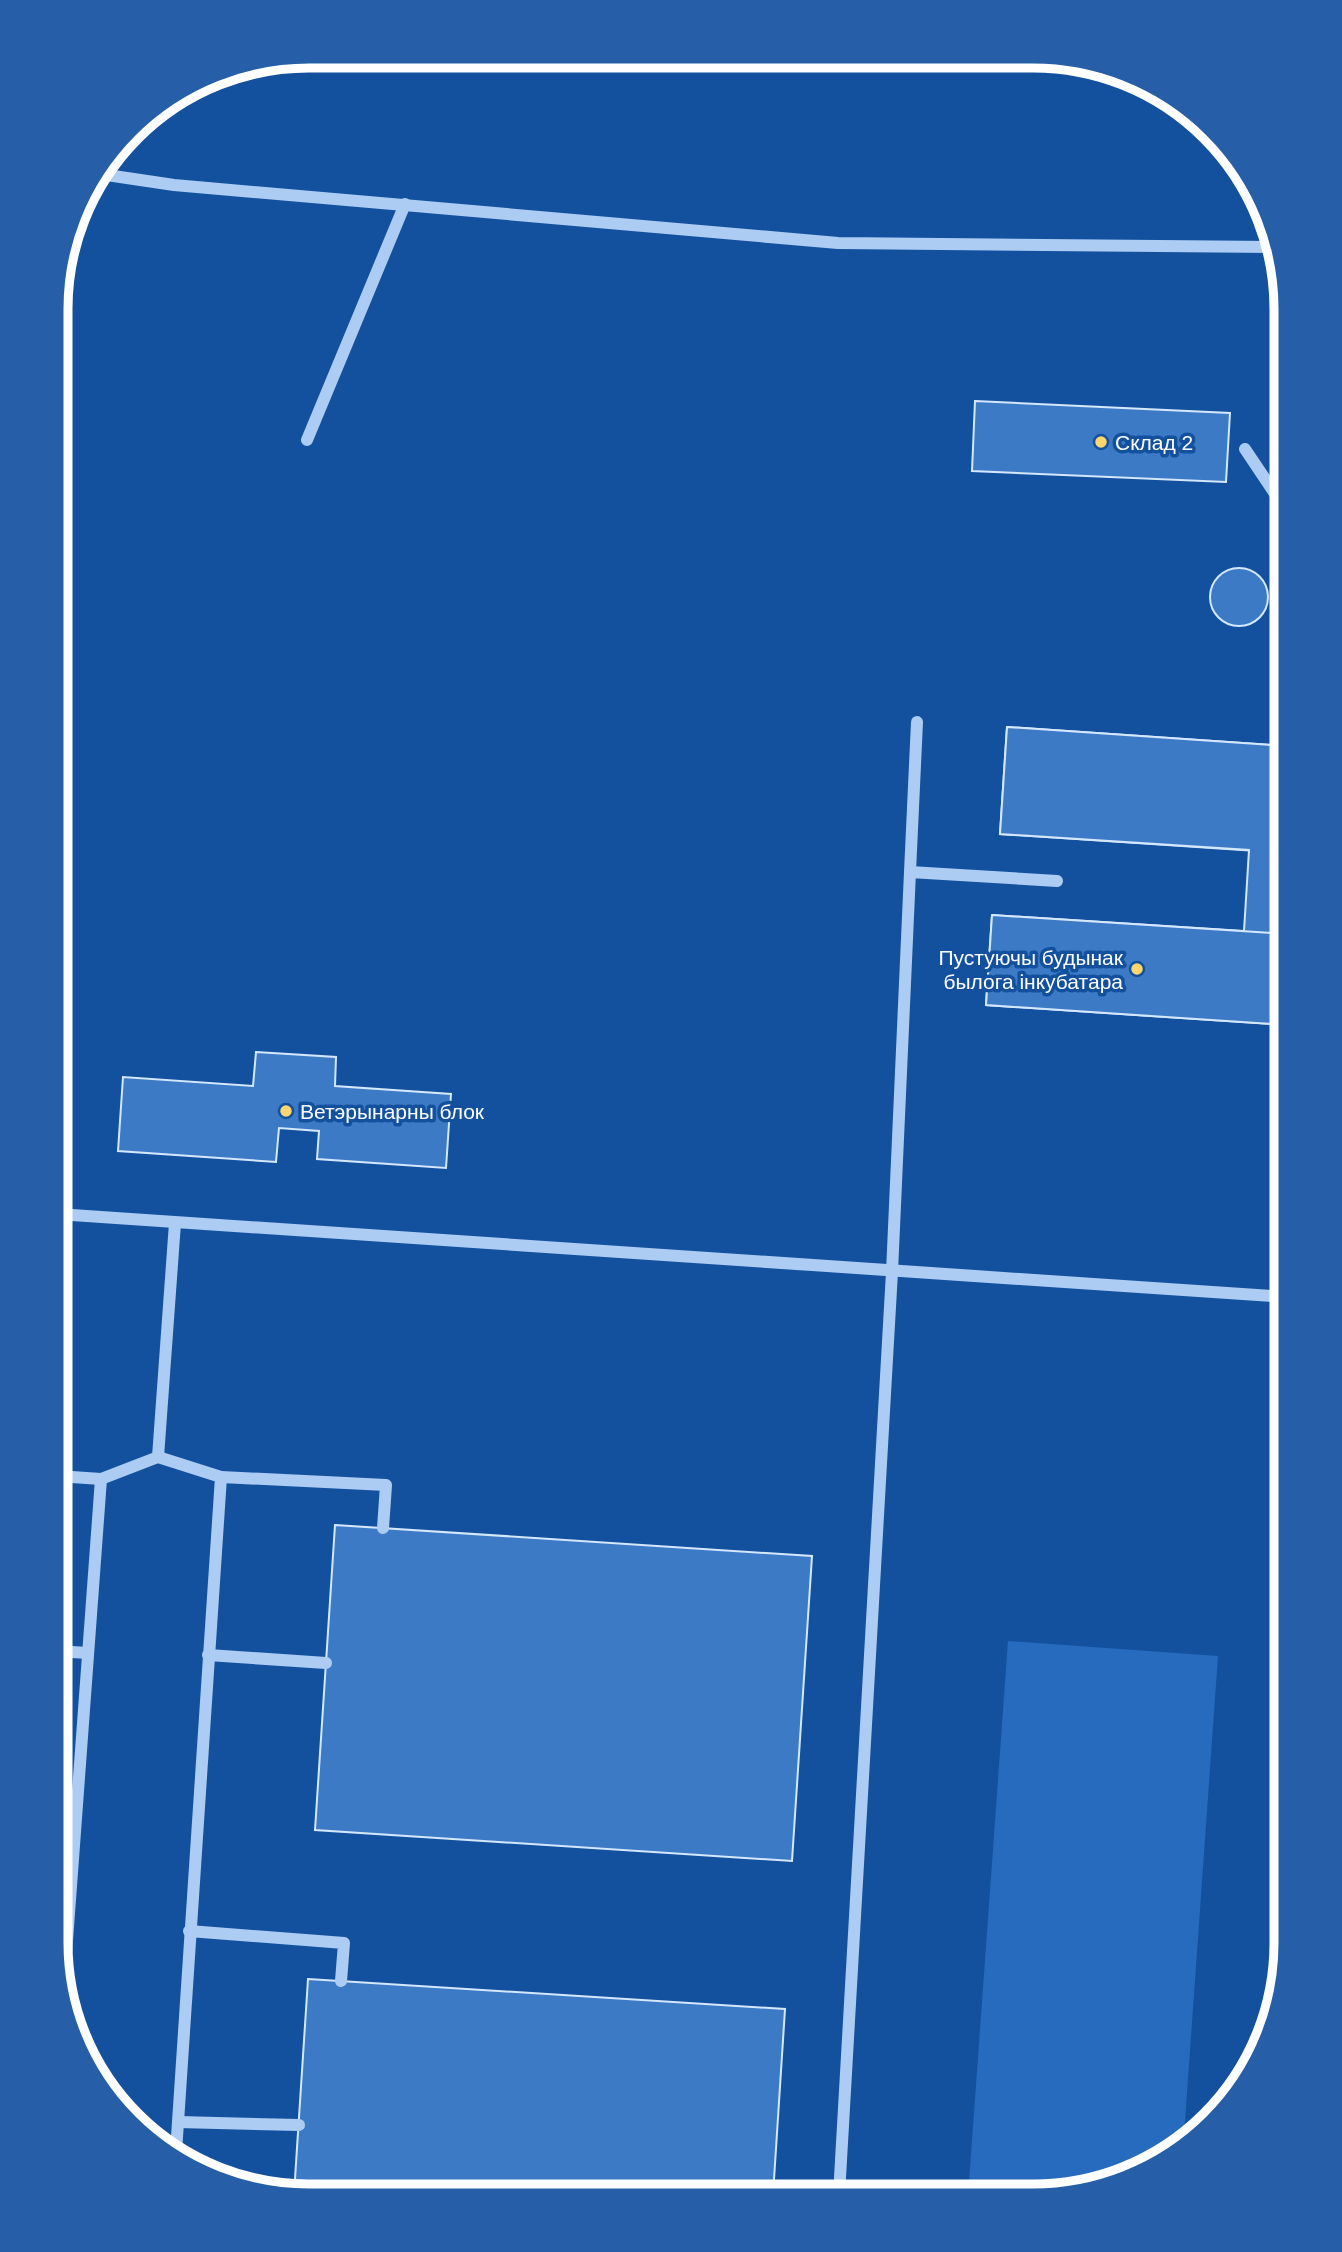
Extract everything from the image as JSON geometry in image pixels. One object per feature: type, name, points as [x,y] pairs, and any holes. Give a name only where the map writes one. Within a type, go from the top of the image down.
[{"type":"lane","points":[[110,175],[174,185],[838,243],[1265,247]]},
{"type":"lane","points":[[307,440],[405,204]]},
{"type":"lane","points":[[1245,449],[1274,492]]},
{"type":"lane","points":[[840,2184],[892,1272],[917,722]]},
{"type":"lane","points":[[910,872],[1057,881]]},
{"type":"lane","points":[[68,1215],[1273,1296]]},
{"type":"lane","points":[[158,1457],[175,1223]]},
{"type":"lane","points":[[68,1477],[101,1479],[158,1457],[220,1477],[386,1485],[383,1528]]},
{"type":"lane","points":[[177,2143],[220,1477]]},
{"type":"lane","points":[[68,1858],[88,1653],[101,1479]]},
{"type":"lane","points":[[68,1652],[88,1653]]},
{"type":"lane","points":[[208,1655],[326,1663]]},
{"type":"lane","points":[[190,1931],[344,1942],[341,1981]]},
{"type":"lane","points":[[178,2122],[299,2125]]},
{"type":"shaded area","points":[[1008,1641],[1218,1656],[1184,2130],[1153,2151],[1095,2176],[1033,2184],[969,2184]]},
{"type":"building","name":"Склад 2","points":[[975,401],[1230,413],[1226,482],[972,471]]},
{"type":"building","points":[[1233,568],[1245,568],[1260,576],[1268,591],[1268,603],[1260,618],[1245,626],[1233,626],[1218,618],[1210,603],[1210,591],[1218,576]]},
{"type":"building","points":[[1007,727],[1274,745],[1274,852],[1000,834]]},
{"type":"building","points":[[1007,727],[1274,745],[1274,1024],[986,1005],[992,915],[1244,931],[1249,850],[1000,834]]},
{"type":"building","name":"Пустуючы будынак былога інкубатара","points":[[992,915],[1274,933],[1274,1024],[986,1005]]},
{"type":"building","name":"Ветэрынарны блок","points":[[256,1052],[336,1057],[335,1086],[451,1094],[446,1168],[317,1159],[319,1131],[279,1128],[276,1162],[118,1151],[123,1077],[253,1086]]},
{"type":"building","points":[[335,1525],[812,1556],[792,1861],[315,1830]]},
{"type":"building","points":[[308,1979],[785,2009],[774,2184],[295,2183]]},
{"type":"place","name":"Склад 2","points":[[1101,442]]},
{"type":"place","name":"Пустуючы будынак былога інкубатара","points":[[1137,969]]},
{"type":"place","name":"Ветэрынарны блок","points":[[286,1111]]}]
